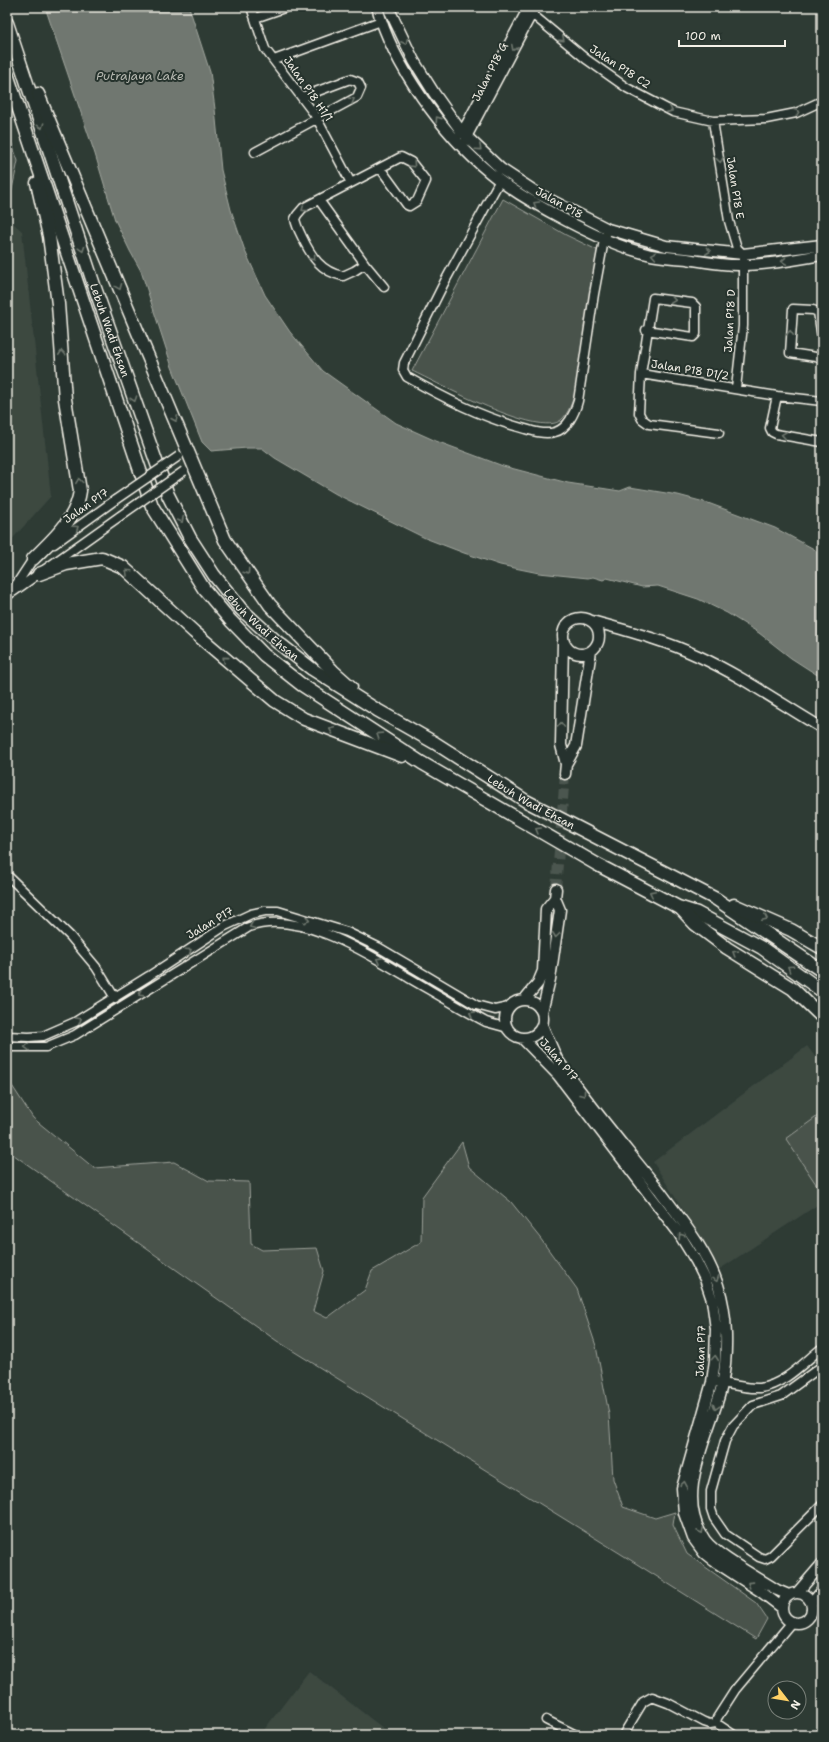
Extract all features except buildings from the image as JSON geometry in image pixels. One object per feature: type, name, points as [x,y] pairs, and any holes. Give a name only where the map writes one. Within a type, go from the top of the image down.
[{"type":"main road","points":[[7,22],[225,540],[270,605],[333,671],[377,710]]},
{"type":"main road","name":"Lebuh Wadi Ehsan","points":[[7,22],[94,288],[168,495],[190,538],[214,575],[242,609],[276,641],[312,669],[377,710],[435,743],[526,801],[716,899],[822,971]]},
{"type":"main road","name":"Lebuh Wadi Ehsan","points":[[7,74],[23,117],[152,506],[204,589],[231,621],[264,655],[302,685],[422,763],[598,865],[678,907],[697,913],[762,948],[822,991]]},
{"type":"main road","points":[[23,117],[50,236],[58,304],[65,399],[80,491],[79,501],[75,510],[62,531],[33,559]]},
{"type":"main road","points":[[39,574],[66,564],[102,558],[123,567],[194,632],[275,701],[304,719],[422,763]]},
{"type":"main road","points":[[716,899],[746,909],[791,930],[822,948]]},
{"type":"main road","points":[[678,907],[695,924],[727,948],[792,989],[822,1017]]},
{"type":"street","name":"Jalan P18 H1/1","points":[[251,7],[265,49],[318,120],[351,183]]},
{"type":"street","points":[[255,18],[287,7]]},
{"type":"street","name":"Jalan P18","points":[[377,7],[381,21],[398,58],[412,82],[442,125],[539,194],[608,228],[666,246],[743,254],[822,245]]},
{"type":"street","name":"Jalan P18","points":[[388,7],[414,60],[461,139],[500,180],[515,192],[604,240],[651,255],[744,265],[822,255]]},
{"type":"street","name":"Jalan P18 G","points":[[461,139],[532,9]]},
{"type":"street","name":"Jalan P18 C2","points":[[532,9],[586,59],[627,88],[674,112],[713,122],[766,119],[796,113],[822,101]]},
{"type":"street","points":[[274,60],[381,21]]},
{"type":"street","points":[[255,152],[318,120],[357,97],[361,88],[358,82],[353,79],[342,81],[302,97]]},
{"type":"street","name":"Jalan P18 E","points":[[713,122],[729,221],[737,248],[743,254]]},
{"type":"street","points":[[365,264],[346,275],[340,275],[317,264],[309,253],[295,219],[300,211],[400,157],[411,162],[426,182],[414,204],[409,206],[406,205],[380,168]]},
{"type":"street","points":[[500,180],[444,283],[404,363],[403,370],[407,377],[475,413],[537,432],[556,432],[564,426],[576,410],[604,240],[608,228]]},
{"type":"street","points":[[319,200],[365,264],[384,287]]},
{"type":"street","name":"Jalan P18 D","points":[[736,388],[743,326],[743,254]]},
{"type":"street","name":"Jalan P18 D1/2","points":[[646,330],[693,337],[696,334],[696,307],[692,303],[653,298],[646,330],[641,374],[639,414],[645,422],[650,424],[719,433]]},
{"type":"street","points":[[822,338],[818,312],[813,310],[793,309],[790,353],[822,358]]},
{"type":"street","name":"Jalan P18 D1/2","points":[[641,374],[736,388],[777,396],[822,401]]},
{"type":"street","points":[[777,396],[770,428],[772,432],[822,442]]},
{"type":"street","name":"Jalan P17","points":[[9,595],[33,559],[188,449]]},
{"type":"street","name":"Jalan P17","points":[[9,595],[194,465]]},
{"type":"street","points":[[592,621],[598,628],[599,633],[594,647],[576,746],[565,769],[561,745],[563,632],[568,623],[582,617],[615,628],[661,640],[698,656],[735,675],[822,728]]},
{"type":"street","points":[[563,641],[570,650],[580,654],[594,647],[605,633],[615,628]]},
{"type":"street","points":[[7,875],[70,936],[96,967],[114,998]]},
{"type":"street","points":[[524,1000],[538,982],[543,971],[546,909],[555,893],[560,910],[550,979],[542,1012],[542,1025],[534,1035],[522,1038],[514,1034],[508,1028],[505,1020],[509,1007],[516,1002],[524,1000],[535,1003],[542,1012]]},
{"type":"street","name":"Jalan P17","points":[[7,1036],[43,1036],[75,1022],[238,919],[258,912],[278,911],[347,932],[378,947],[476,1004],[495,1010],[509,1007]]},
{"type":"street","points":[[7,1047],[46,1047],[75,1035],[249,927],[260,923],[272,922],[292,925],[340,939],[486,1022],[508,1028]]},
{"type":"street","name":"Jalan P17","points":[[542,1025],[557,1059],[571,1079],[694,1236],[706,1255],[718,1286],[724,1319],[725,1356],[682,1488],[682,1502],[689,1529],[698,1545],[714,1561],[760,1591],[781,1607]]},
{"type":"street","points":[[43,1036],[46,1047]]},
{"type":"street","name":"Jalan P17","points":[[522,1038],[558,1075],[678,1232],[705,1279],[712,1300],[716,1328],[715,1360],[717,1405],[692,1483],[694,1516],[699,1529],[711,1547],[778,1590],[793,1594]]},
{"type":"street","points":[[717,1382],[758,1388],[769,1386],[821,1351]]},
{"type":"street","points":[[822,1366],[781,1396],[753,1405],[733,1426],[725,1441],[715,1474],[711,1498],[714,1518],[725,1534],[759,1557],[765,1559],[771,1556],[822,1505]]},
{"type":"street","points":[[793,1594],[803,1594],[812,1603],[812,1612],[806,1620],[800,1624],[790,1623],[783,1616],[781,1607],[782,1603],[793,1594],[822,1564]]},
{"type":"street","points":[[812,1603],[822,1591]]},
{"type":"street","points":[[716,1723],[720,1712],[735,1690],[790,1623]]},
{"type":"street","points":[[623,1735],[643,1702],[652,1697],[668,1703],[704,1722],[710,1724],[716,1723]]},
{"type":"street","points":[[546,1720],[576,1735]]},
{"type":"street","points":[[716,1723],[721,1728],[734,1735]]},
{"type":"shaded area","points":[[7,130],[18,161],[11,194],[7,192]]},
{"type":"shaded area","points":[[503,199],[566,235],[599,251],[575,393],[570,407],[564,417],[561,420],[550,424],[532,422],[511,416],[488,407],[412,371]]},
{"type":"shaded area","points":[[7,218],[22,231],[51,496],[7,545]]},
{"type":"shaded area","points":[[807,1046],[822,1066],[822,1202],[720,1269],[653,1162]]},
{"type":"shaded area","points":[[7,1078],[33,1118],[94,1168],[174,1162],[209,1181],[249,1182],[251,1244],[262,1250],[317,1248],[324,1271],[313,1311],[327,1318],[365,1290],[372,1271],[421,1242],[422,1197],[462,1142],[469,1167],[511,1202],[540,1238],[577,1289],[596,1346],[609,1414],[613,1479],[623,1507],[655,1518],[675,1512],[673,1525],[687,1554],[756,1603],[767,1619],[756,1639],[277,1341],[7,1150]]},
{"type":"shaded area","points":[[822,1113],[822,1193],[786,1139]]},
{"type":"shaded area","points":[[309,1671],[392,1735],[260,1735]]},
{"type":"water","name":"Putrajaya Lake","points":[[45,7],[189,7],[210,72],[221,170],[231,210],[245,251],[265,295],[290,332],[323,371],[396,423],[436,441],[503,466],[568,483],[620,491],[630,487],[678,495],[708,503],[775,528],[814,549],[822,556],[822,678],[791,658],[759,633],[727,613],[698,599],[658,586],[642,587],[607,578],[603,580],[593,577],[588,578],[539,573],[500,565],[425,538],[336,494],[275,458],[262,448],[211,451],[202,442],[172,367],[141,271],[115,220],[95,154]]},
{"type":"tunnel","points":[[556,889],[565,774]]}]
